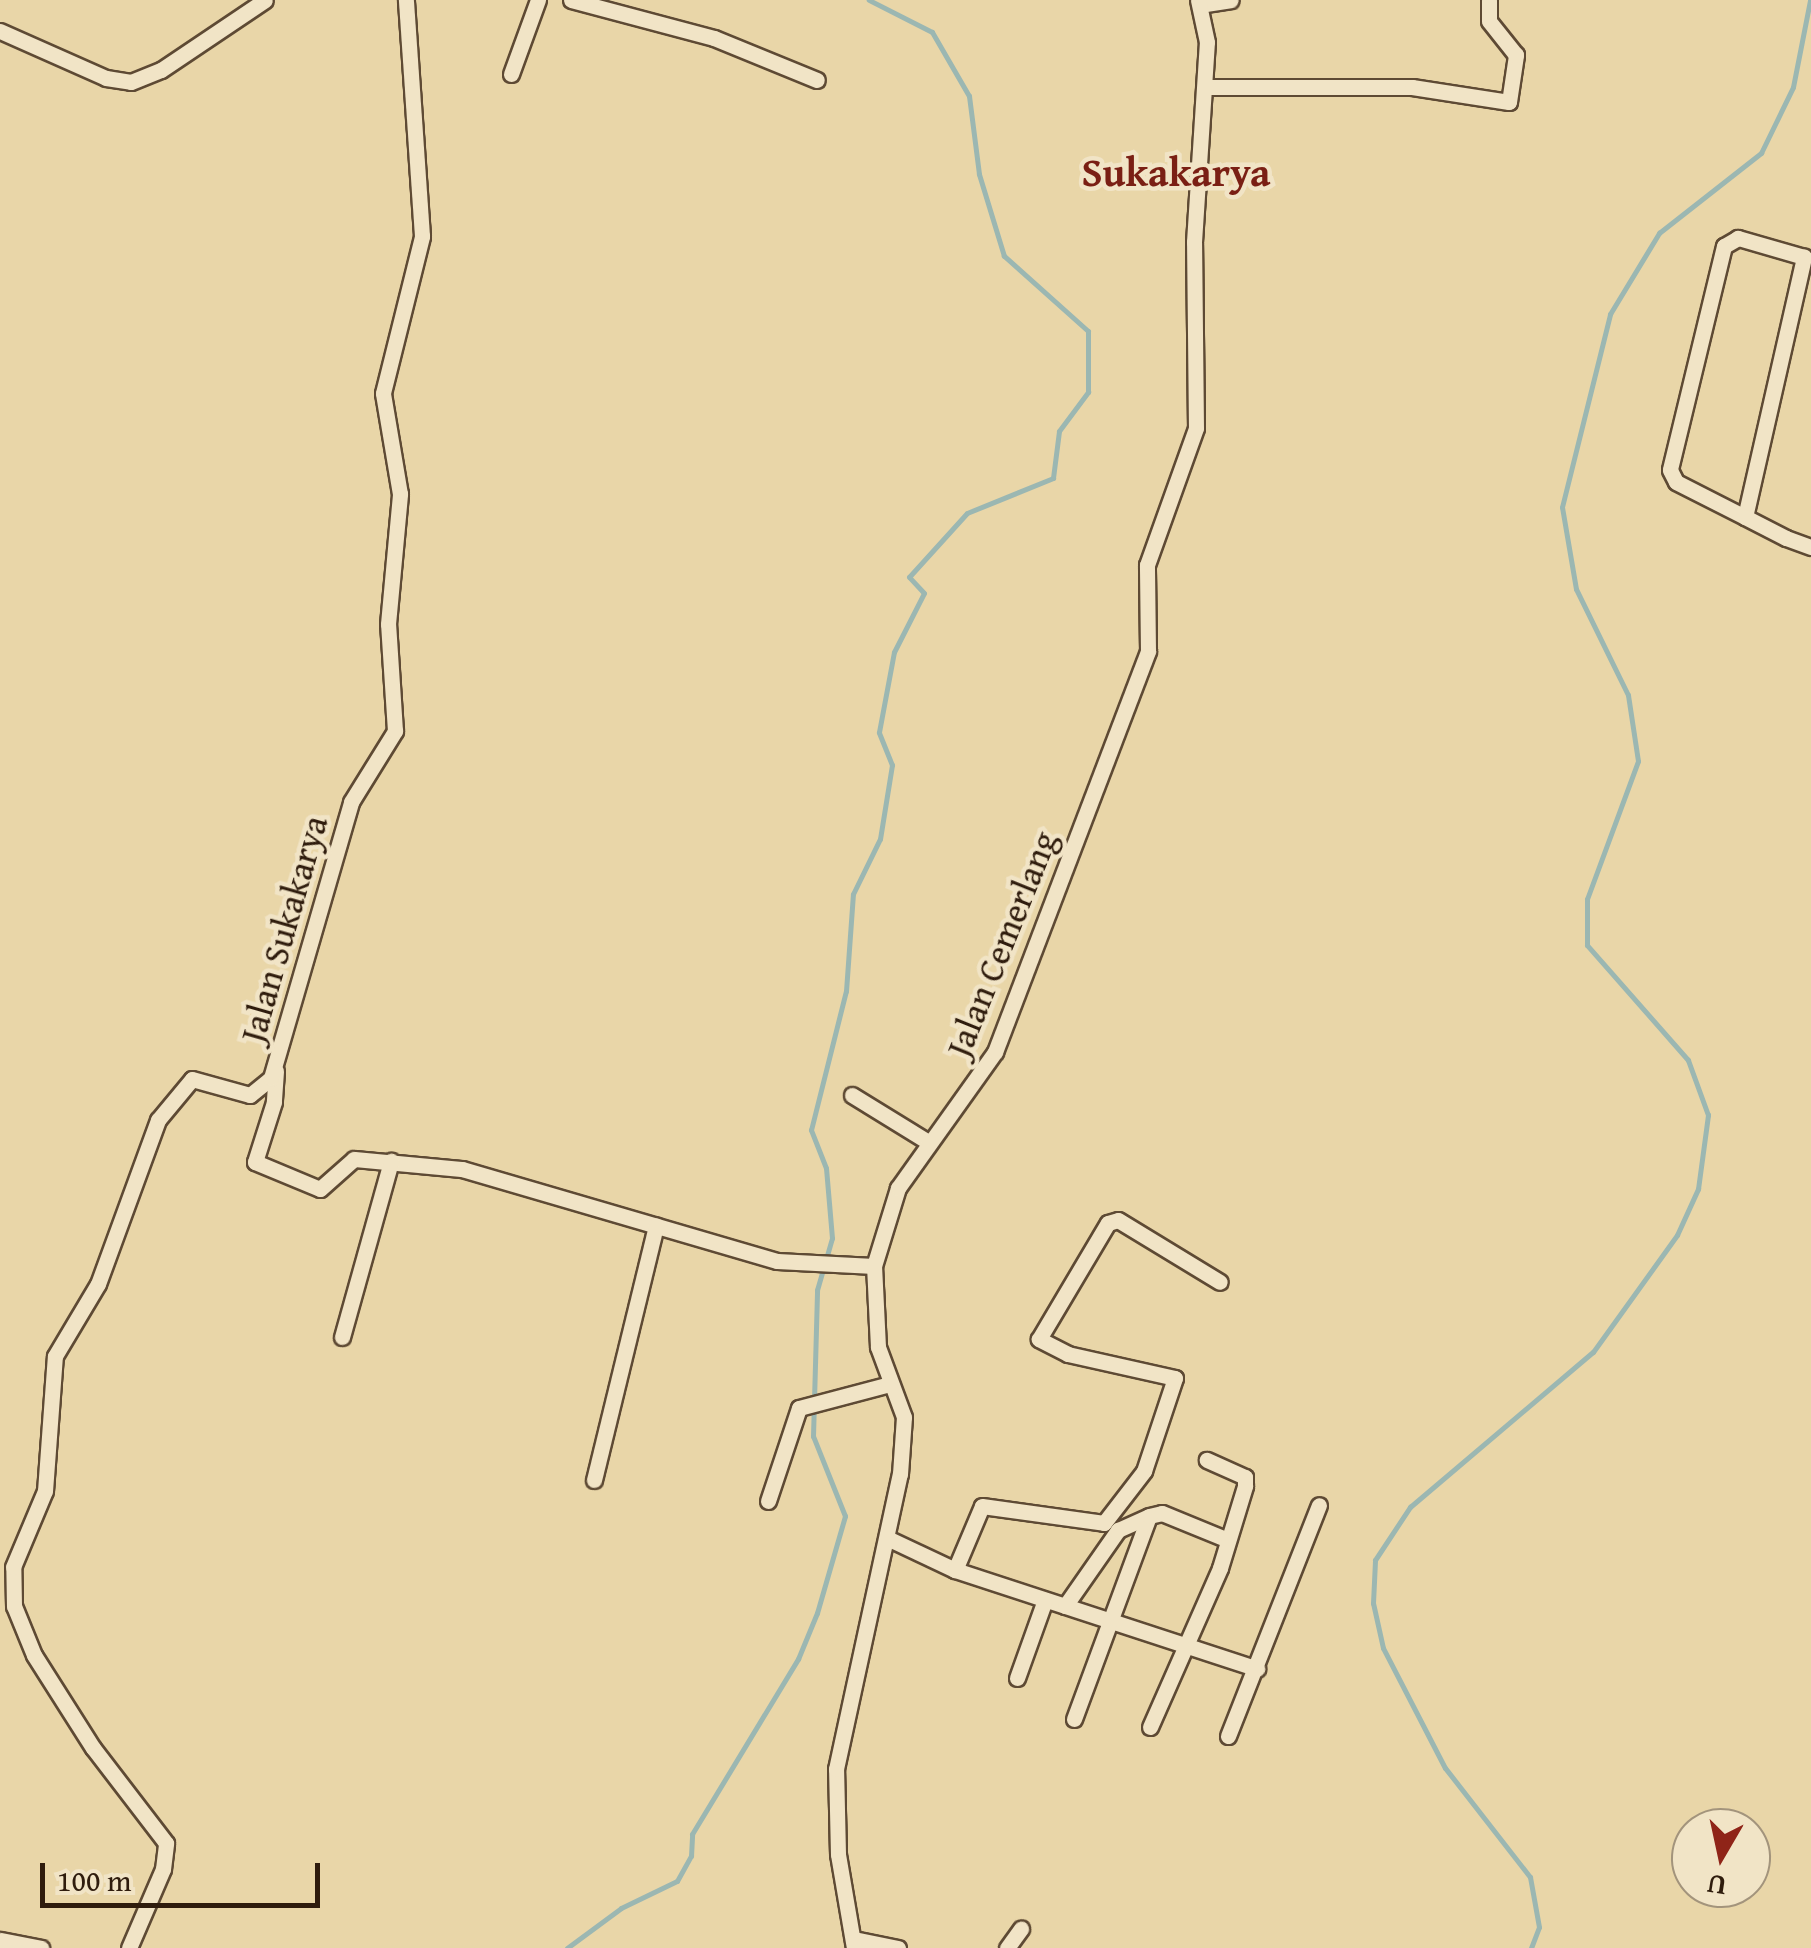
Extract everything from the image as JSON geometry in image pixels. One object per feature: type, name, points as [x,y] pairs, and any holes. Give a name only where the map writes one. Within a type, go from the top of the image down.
[{"type":"street","points":[[0,31],[106,78],[131,82],[161,70],[265,0]]},
{"type":"street","name":"Jalan Sukakarya","points":[[129,1948],[162,1869],[166,1843],[93,1748],[34,1655],[14,1606],[12,1567],[47,1480],[47,1401],[56,1356],[98,1284],[158,1120],[192,1079],[250,1096],[276,1070],[351,802],[388,743],[397,716],[388,624],[400,494],[383,393],[422,236],[406,0]]},
{"type":"street","points":[[512,74],[538,0]]},
{"type":"street","points":[[570,0],[714,38],[817,80]]},
{"type":"street","points":[[1199,2],[1231,0]]},
{"type":"street","points":[[1206,87],[1412,86],[1508,102],[1516,55],[1490,21],[1489,0]]},
{"type":"street","name":"Jalan Cemerlang","points":[[854,1944],[838,1854],[836,1769],[887,1538],[904,1417],[878,1346],[874,1266],[898,1188],[928,1142],[968,1098],[995,1052],[1148,651],[1147,565],[1196,428],[1194,242],[1206,87],[1199,2]]},
{"type":"street","points":[[1745,517],[1804,257],[1738,238],[1724,246],[1670,470],[1676,482],[1745,517],[1811,547]]},
{"type":"street","points":[[276,1070],[257,1164],[320,1188],[354,1159],[392,1161],[507,1180],[777,1261],[874,1266]]},
{"type":"street","points":[[852,1095],[928,1142]]},
{"type":"street","points":[[342,1337],[392,1161]]},
{"type":"street","points":[[955,1570],[982,1506],[1104,1523],[1144,1471],[1175,1378],[1068,1354],[1040,1340],[1108,1222],[1118,1220],[1220,1282]]},
{"type":"street","points":[[594,1480],[656,1225]]},
{"type":"street","points":[[768,1500],[800,1408],[890,1384]]},
{"type":"street","points":[[1150,1727],[1188,1646],[1228,1540],[1245,1477],[1207,1460]]},
{"type":"street","points":[[1228,1736],[1319,1504]]},
{"type":"street","points":[[1065,1606],[1118,1530],[1150,1516],[1162,1513],[1228,1540]]},
{"type":"street","points":[[1074,1719],[1115,1621],[1150,1516]]},
{"type":"street","points":[[887,1538],[955,1570],[1257,1669]]},
{"type":"street","points":[[1017,1678],[1045,1600]]},
{"type":"street","points":[[1006,1948],[1021,1929]]},
{"type":"street","points":[[0,1940],[41,1948]]},
{"type":"street","points":[[854,1944],[898,1948]]},
{"type":"waterway","points":[[567,1948],[621,1908],[677,1881],[691,1856],[692,1834],[798,1659],[817,1613],[845,1516],[813,1436],[817,1290],[832,1238],[826,1168],[811,1130],[846,991],[853,894],[880,839],[892,765],[879,732],[894,652],[924,593],[909,577],[967,513],[1053,478],[1059,431],[1088,392],[1088,331],[1004,256],[979,174],[969,96],[932,32],[869,0]]},
{"type":"waterway","points":[[1531,1948],[1539,1927],[1530,1877],[1445,1768],[1383,1648],[1373,1603],[1375,1560],[1410,1507],[1593,1352],[1677,1235],[1698,1189],[1708,1115],[1688,1060],[1587,945],[1587,899],[1638,761],[1628,695],[1576,589],[1562,507],[1610,314],[1659,233],[1761,153],[1793,87],[1810,0]]},
{"type":"district","name":"Sukakarya","points":[[1176,172]]}]
